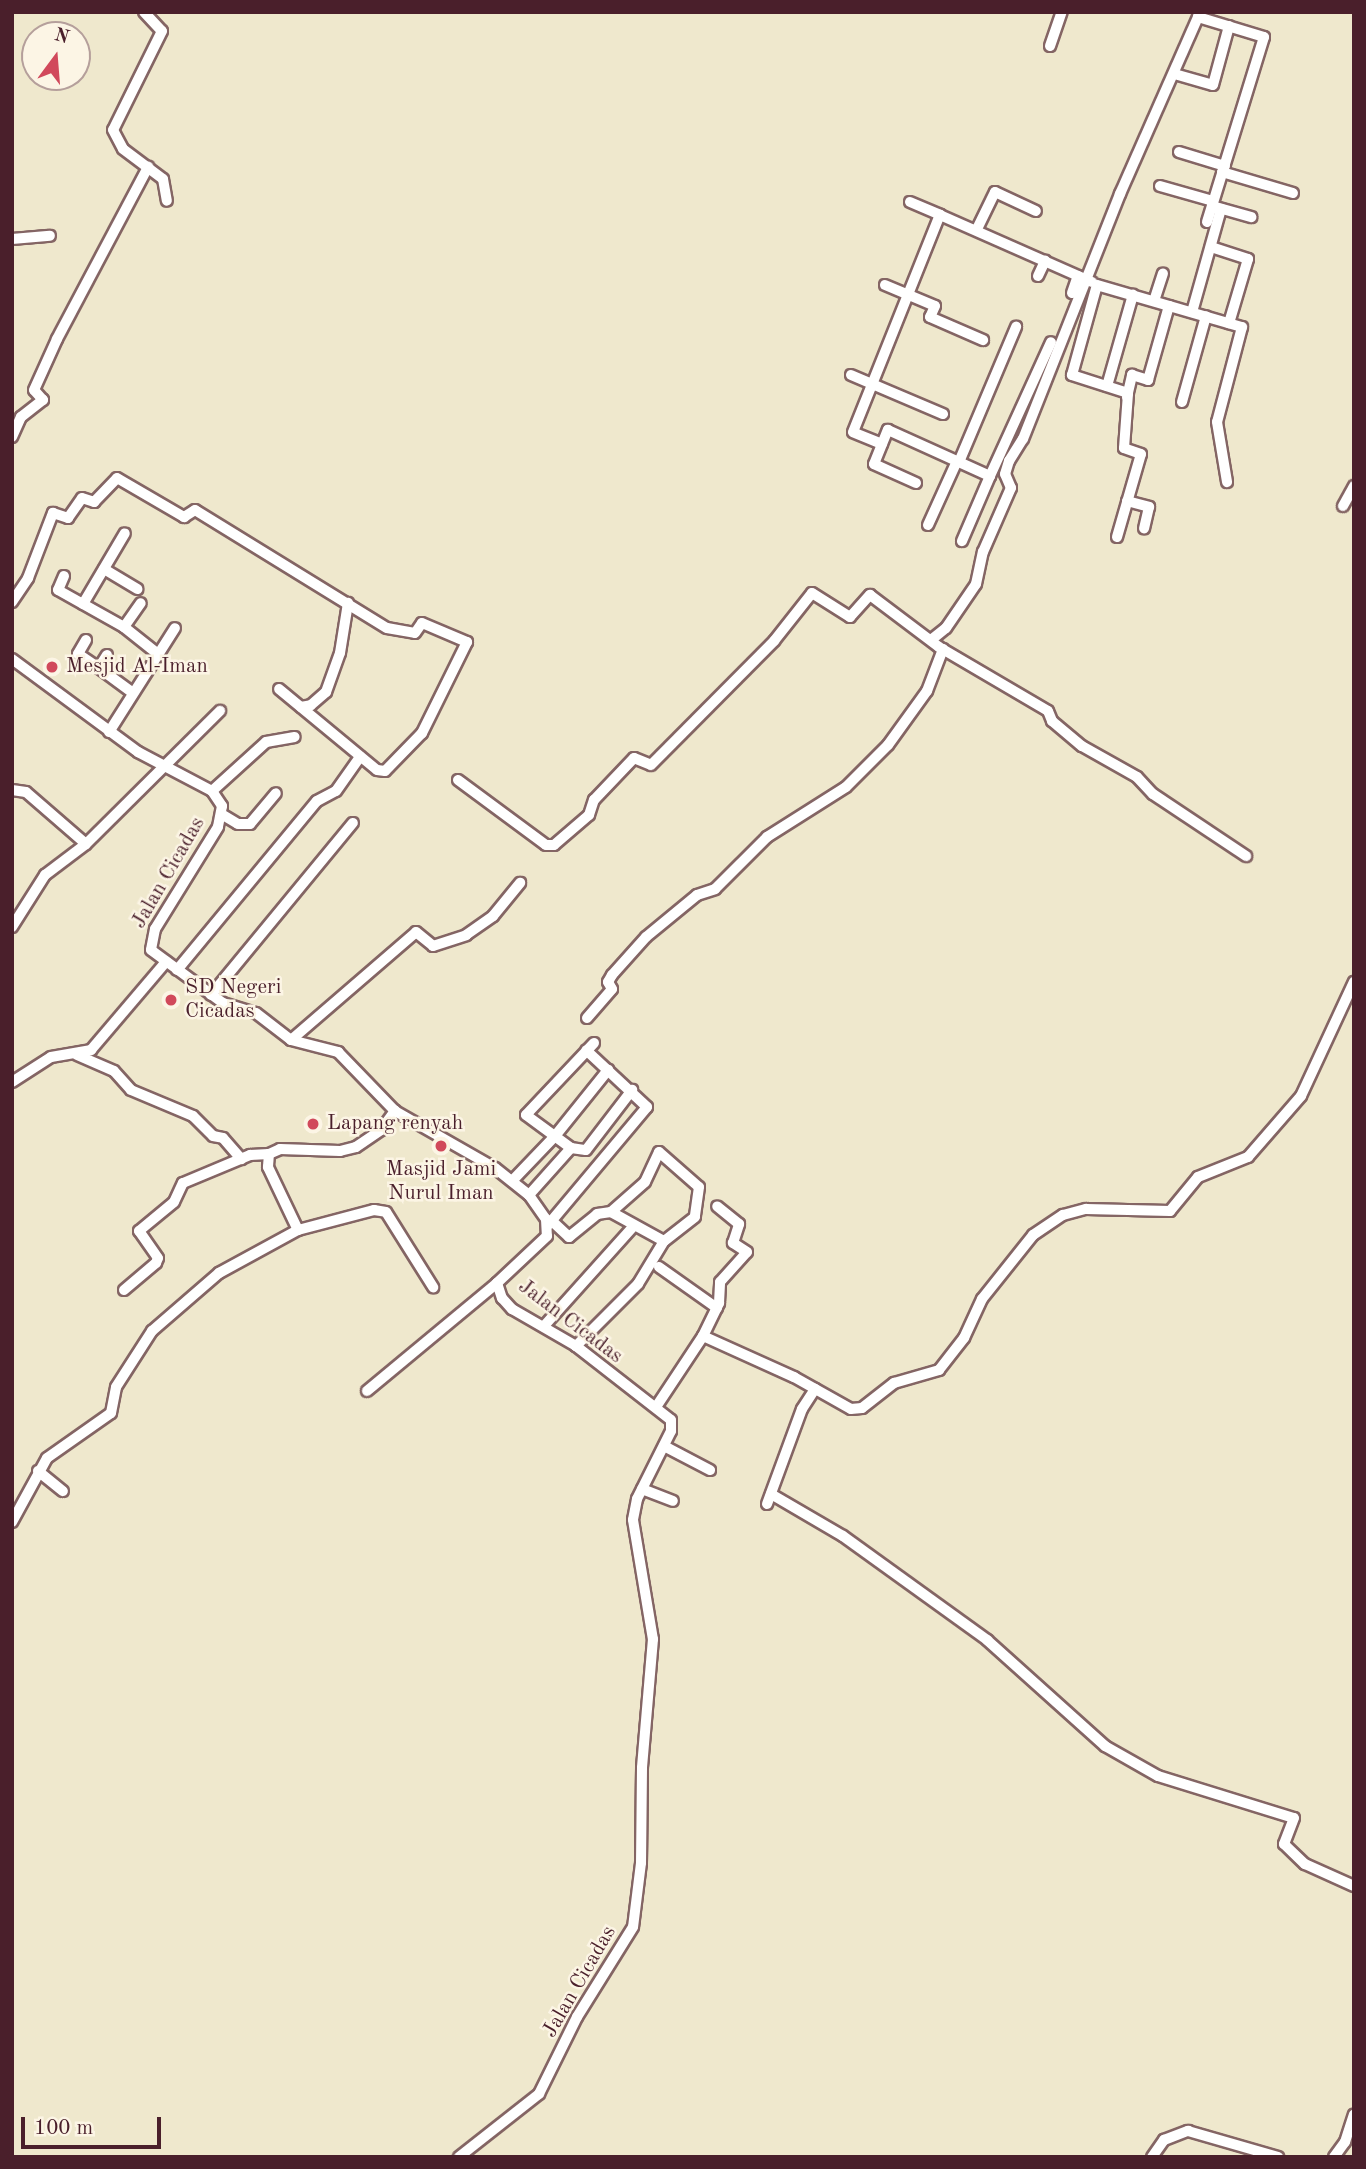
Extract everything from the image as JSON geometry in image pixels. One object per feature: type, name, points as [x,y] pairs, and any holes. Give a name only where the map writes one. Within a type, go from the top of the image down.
[{"type":"street","points":[[144,12],[160,26],[161,33],[113,130],[123,149],[163,179],[167,201]]},
{"type":"street","points":[[1050,46],[1062,12]]},
{"type":"street","points":[[1128,393],[1072,375],[1088,281],[1199,15],[1264,37],[1223,169],[1210,247],[1192,312]]},
{"type":"street","points":[[1178,75],[1213,85],[1229,26]]},
{"type":"street","points":[[1178,152],[1293,193]]},
{"type":"street","points":[[12,437],[21,417],[43,400],[34,390],[57,339],[148,167]]},
{"type":"street","points":[[1160,186],[1251,217]]},
{"type":"street","points":[[977,229],[995,192],[1036,211]]},
{"type":"street","points":[[910,202],[977,229],[1088,281],[1242,327],[1217,422],[1227,482]]},
{"type":"street","points":[[1207,222],[1215,205]]},
{"type":"street","points":[[881,444],[853,432],[940,215]]},
{"type":"street","points":[[931,640],[946,628],[976,584],[983,552],[1011,488],[1006,471],[1023,439],[1108,232]]},
{"type":"street","points":[[12,239],[50,236]]},
{"type":"street","points":[[1210,247],[1248,259],[1228,323]]},
{"type":"street","points":[[1038,276],[1045,261]]},
{"type":"street","points":[[1154,301],[1163,273]]},
{"type":"street","points":[[1072,293],[1088,281]]},
{"type":"street","points":[[885,285],[934,306],[930,317],[983,340]]},
{"type":"street","points":[[1107,386],[1133,295]]},
{"type":"street","points":[[1117,537],[1141,454],[1124,448],[1125,433],[1118,431],[1132,375],[1147,380],[1169,306]]},
{"type":"street","points":[[1182,402],[1206,316]]},
{"type":"street","points":[[928,525],[1016,327]]},
{"type":"street","points":[[962,541],[1051,342]]},
{"type":"street","points":[[851,375],[943,414]]},
{"type":"street","points":[[916,483],[874,464],[888,430],[990,476]]},
{"type":"street","points":[[12,602],[28,578],[53,513],[68,517],[82,498],[94,502],[114,478],[184,517],[195,510],[387,628],[415,634],[422,623],[467,642],[418,737],[384,771],[360,757],[279,689]]},
{"type":"street","points":[[1343,506],[1354,486]]},
{"type":"street","points":[[1127,501],[1149,508],[1144,528]]},
{"type":"street","points":[[83,604],[125,533]]},
{"type":"street","points":[[104,569],[137,589]]},
{"type":"street","points":[[64,576],[56,589],[124,627],[158,654]]},
{"type":"street","points":[[458,780],[546,845],[554,845],[589,816],[594,800],[634,758],[651,765],[774,641],[812,593],[850,617],[871,595],[943,649],[1048,711],[1054,722],[1065,727],[1082,746],[1137,777],[1153,794],[1246,856]]},
{"type":"street","points":[[124,627],[141,603]]},
{"type":"street","points":[[301,706],[311,705],[326,692],[340,653],[348,603]]},
{"type":"street","points":[[109,732],[175,628]]},
{"type":"street","points":[[86,640],[78,654],[133,693]]},
{"type":"street","points":[[587,1018],[612,989],[608,982],[612,975],[646,937],[697,895],[715,889],[767,837],[846,787],[888,745],[927,691],[943,649]]},
{"type":"street","points":[[99,668],[107,655]]},
{"type":"street","name":"Jalan Cicadas","points":[[12,659],[109,732],[165,769],[212,791],[223,816],[150,940],[151,950],[211,995],[256,1013],[291,1040],[338,1052],[395,1111],[512,1181],[529,1195],[551,1224],[539,1246],[497,1283],[512,1309],[576,1346],[631,1393],[656,1407],[673,1425],[642,1489],[633,1520],[653,1639],[633,1927],[577,2017],[539,2094],[459,2157]]},
{"type":"street","points":[[12,927],[45,875],[86,845],[165,769],[220,711]]},
{"type":"street","points":[[212,791],[266,742],[295,737]]},
{"type":"street","points":[[177,970],[317,801],[336,792],[360,757]]},
{"type":"street","points":[[12,790],[26,792],[86,845]]},
{"type":"street","points":[[223,816],[238,824],[250,824],[276,793]]},
{"type":"street","points":[[211,995],[353,823]]},
{"type":"street","points":[[291,1040],[416,932],[435,946],[466,935],[493,916],[520,883]]},
{"type":"street","points":[[12,1082],[51,1057],[91,1050],[166,962]]},
{"type":"street","points":[[703,1336],[858,1410],[894,1383],[927,1377],[949,1361],[982,1299],[1033,1235],[1063,1215],[1086,1209],[1170,1210],[1198,1177],[1248,1157],[1301,1096],[1354,982]]},
{"type":"street","points":[[576,1346],[638,1284],[664,1241],[695,1217],[699,1194],[697,1184],[661,1152],[645,1182],[611,1212],[597,1214],[569,1237],[551,1224],[648,1104],[632,1090],[608,1070],[590,1046],[526,1113],[570,1147],[586,1150],[632,1090]]},
{"type":"street","points":[[75,1054],[114,1071],[131,1090],[193,1116],[213,1136],[223,1138],[241,1159]]},
{"type":"street","points":[[512,1181],[555,1136],[608,1070]]},
{"type":"street","points":[[124,1290],[158,1258],[139,1237],[140,1229],[173,1202],[183,1184],[241,1159],[281,1149],[341,1151],[356,1147],[381,1130],[395,1111]]},
{"type":"street","points":[[529,1195],[570,1147]]},
{"type":"street","points":[[269,1154],[268,1167],[298,1230]]},
{"type":"street","points":[[656,1407],[703,1336],[717,1308],[720,1282],[747,1252],[733,1243],[739,1224],[717,1206]]},
{"type":"street","points":[[12,1522],[38,1471],[54,1451],[105,1421],[116,1387],[152,1331],[219,1273],[298,1230],[374,1210],[386,1212],[433,1287]]},
{"type":"street","points":[[611,1212],[632,1228],[664,1241]]},
{"type":"street","points":[[544,1326],[632,1228]]},
{"type":"street","points":[[659,1266],[717,1308]]},
{"type":"street","points":[[366,1391],[497,1283]]},
{"type":"street","points":[[815,1389],[802,1409],[769,1499],[895,1573],[997,1648],[1105,1746],[1154,1774],[1292,1817],[1284,1844],[1305,1864],[1354,1886]]},
{"type":"street","points":[[664,1446],[710,1470]]},
{"type":"street","points":[[38,1471],[64,1491]]},
{"type":"street","points":[[642,1489],[673,1501]]},
{"type":"street","points":[[1334,2157],[1345,2142],[1354,2114]]},
{"type":"street","points":[[1152,2157],[1164,2140],[1188,2131],[1278,2157]]},
{"type":"place","name":"Mesjid Al-Iman","points":[[52,667]]},
{"type":"place","name":"SD Negeri Cicadas","points":[[171,1000]]},
{"type":"place","name":"Lapang renyah","points":[[313,1124]]},
{"type":"place","name":"Masjid Jami Nurul Iman","points":[[441,1146]]}]
